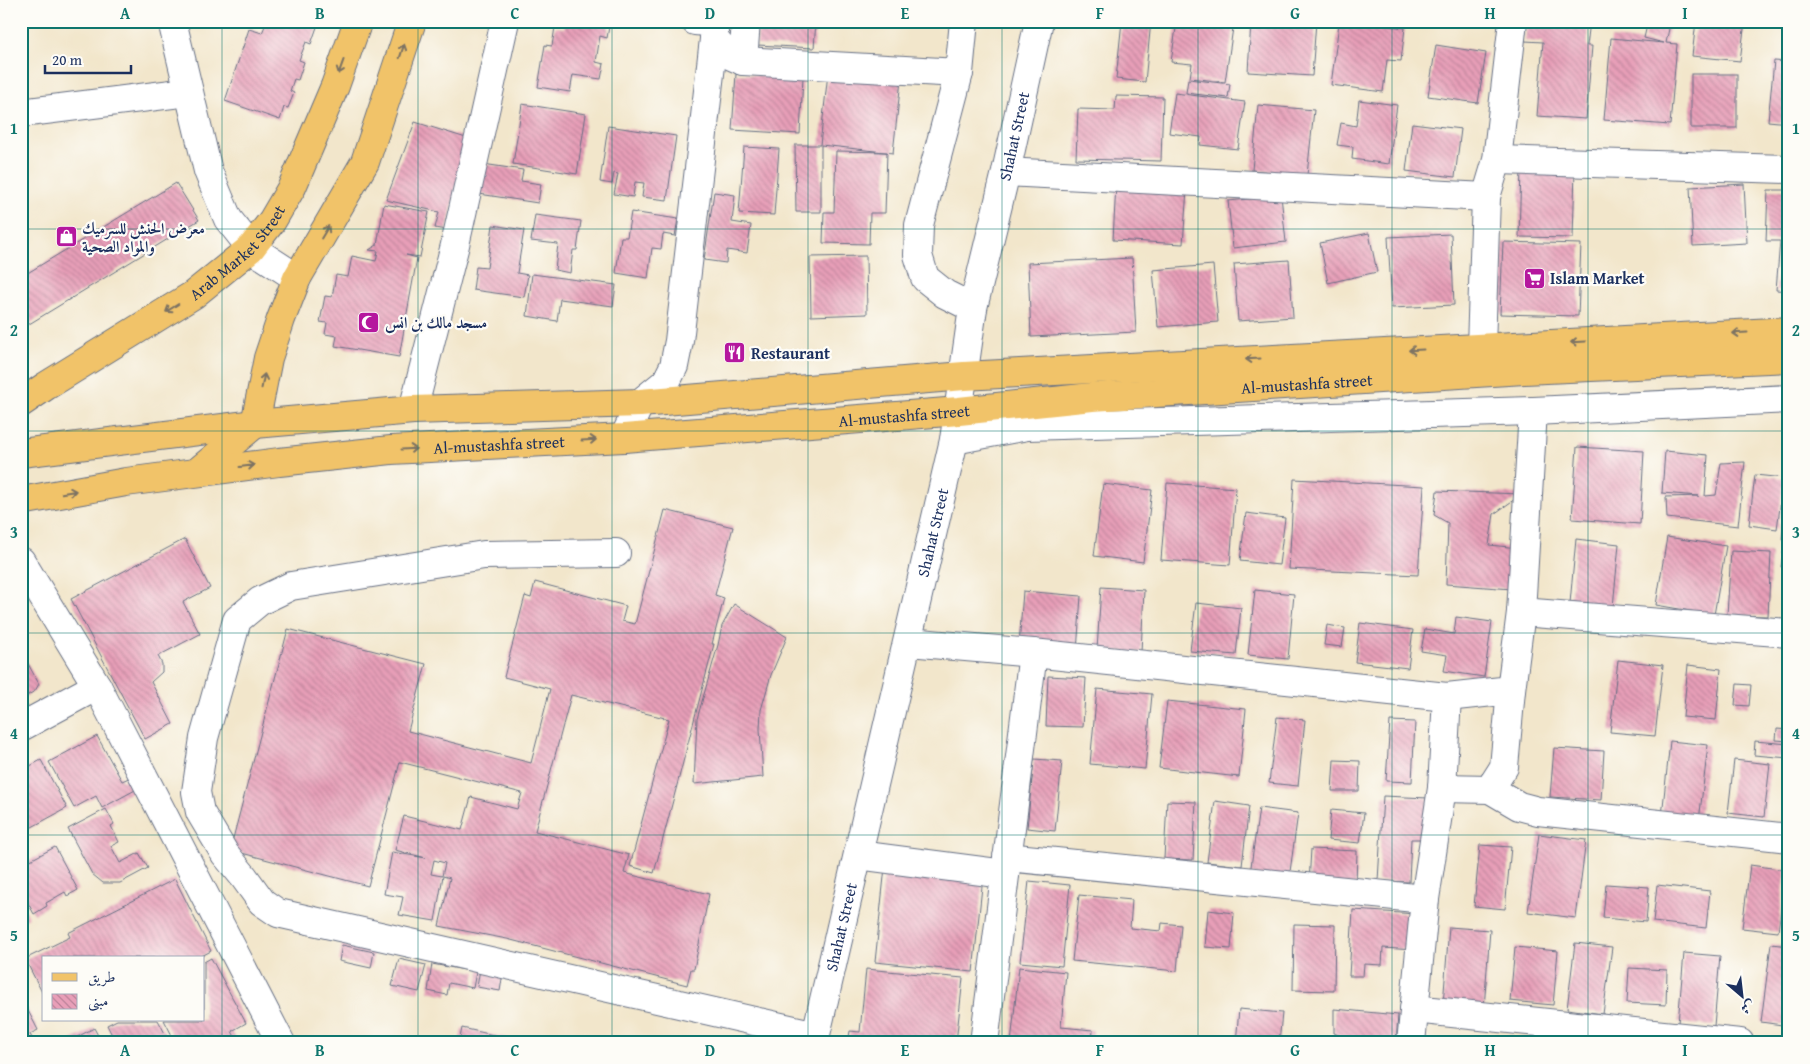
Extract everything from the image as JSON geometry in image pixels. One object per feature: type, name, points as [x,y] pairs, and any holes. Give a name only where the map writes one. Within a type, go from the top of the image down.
[{"type":"main road","name":"Arab Market Street","points":[[21,403],[193,296],[251,248],[272,221],[292,187],[334,86],[358,21]]},
{"type":"main road","points":[[197,472],[255,424],[268,358],[281,318],[297,278],[365,162],[412,21]]},
{"type":"main road","name":"Al-mustashfa street","points":[[21,453],[255,424],[413,410],[640,403],[964,376],[1789,331]]},
{"type":"main road","name":"Al-mustashfa street","points":[[21,501],[126,482],[197,472],[391,450],[624,438],[958,411],[1101,397],[1524,370],[1789,358]]},
{"type":"street","points":[[172,21],[208,171],[228,219],[251,248],[297,278]]},
{"type":"street","points":[[413,410],[455,245],[504,21]]},
{"type":"street","points":[[743,61],[746,21]]},
{"type":"street","points":[[964,21],[959,73],[919,225],[918,255],[925,278],[945,294],[973,308]]},
{"type":"street","name":"Shahat Street","points":[[815,1039],[909,642],[954,440],[973,308],[1006,172],[1039,21]]},
{"type":"street","points":[[1481,347],[1486,197],[1497,160],[1513,21]]},
{"type":"street","points":[[704,30],[727,54],[743,61],[959,73]]},
{"type":"street","points":[[624,438],[640,403],[666,382],[674,366],[679,341],[704,30]]},
{"type":"street","points":[[21,113],[188,92]]},
{"type":"street","points":[[1497,160],[1789,168]]},
{"type":"street","points":[[1006,172],[1486,197]]},
{"type":"street","points":[[954,440],[1027,426],[1533,411],[1789,400]]},
{"type":"street","points":[[1490,789],[1504,768],[1521,612],[1533,411]]},
{"type":"street","points":[[616,553],[484,555],[291,586],[260,601],[237,620],[234,629],[204,738],[196,792],[200,812],[225,854],[262,902],[278,913],[815,1039]]},
{"type":"street","points":[[21,561],[97,686],[281,1043]]},
{"type":"street","points":[[1521,612],[1789,633]]},
{"type":"street","points":[[909,642],[1033,653],[1447,697],[1511,690]]},
{"type":"street","points":[[984,1043],[1033,653]]},
{"type":"street","points":[[21,727],[97,686]]},
{"type":"street","points":[[1412,1043],[1425,899],[1442,788],[1447,697]]},
{"type":"street","points":[[1442,788],[1490,789],[1519,806],[1538,811],[1789,838]]},
{"type":"street","points":[[858,855],[1425,899]]},
{"type":"street","points":[[1414,1009],[1740,1043]]},
{"type":"building","points":[[267,21],[313,21],[312,25],[317,27],[311,44],[306,42],[299,60],[304,62],[298,80],[294,79],[290,91],[294,93],[288,108],[284,107],[280,120],[225,101],[249,29],[262,33]]},
{"type":"building","points":[[566,21],[610,21],[607,38],[600,36],[596,62],[604,64],[601,79],[573,75],[570,92],[538,87],[545,45],[552,46],[555,27],[564,28]]},
{"type":"building","points":[[758,21],[816,21],[814,48],[757,45]]},
{"type":"building","points":[[1122,21],[1151,21],[1145,82],[1116,79]]},
{"type":"building","points":[[1177,21],[1234,21],[1225,82],[1190,78],[1192,64],[1171,62]]},
{"type":"building","points":[[1251,21],[1316,21],[1312,76],[1248,72]]},
{"type":"building","points":[[1351,21],[1388,21],[1387,26],[1405,28],[1401,61],[1387,60],[1383,92],[1331,85],[1339,23],[1350,24]]},
{"type":"building","points":[[1527,21],[1590,21],[1587,46],[1592,46],[1586,119],[1537,116],[1543,42],[1525,41]]},
{"type":"building","points":[[1648,21],[1670,24],[1666,43],[1677,44],[1670,125],[1604,120],[1611,38],[1664,43],[1644,38]]},
{"type":"building","points":[[1696,21],[1745,21],[1740,61],[1692,56]]},
{"type":"building","points":[[1773,21],[1785,21],[1785,26],[1773,25]]},
{"type":"building","points":[[1436,45],[1486,53],[1478,103],[1428,96]]},
{"type":"building","points":[[1774,61],[1789,62],[1789,123],[1768,121]]},
{"type":"building","points":[[828,73],[901,80],[893,153],[821,145],[821,212],[796,212],[795,145],[820,145]]},
{"type":"building","points":[[736,74],[803,77],[800,134],[732,130]]},
{"type":"building","points":[[1691,74],[1737,74],[1737,128],[1691,128]]},
{"type":"building","points":[[1188,79],[1230,84],[1228,98],[1186,93]]},
{"type":"building","points":[[1175,93],[1245,102],[1238,149],[1200,145],[1201,137],[1169,133]]},
{"type":"building","points":[[1116,96],[1163,97],[1161,161],[1076,159],[1078,109],[1115,110]]},
{"type":"building","points":[[1359,100],[1397,105],[1389,164],[1352,159],[1353,147],[1337,145],[1341,123],[1356,126]]},
{"type":"building","points":[[522,104],[586,114],[577,174],[513,164]]},
{"type":"building","points":[[1258,105],[1314,110],[1307,175],[1252,170]]},
{"type":"building","points":[[415,122],[466,138],[447,230],[435,228],[439,212],[386,200]]},
{"type":"building","points":[[1412,123],[1461,129],[1455,177],[1406,171]]},
{"type":"building","points":[[608,126],[676,136],[667,200],[642,197],[644,183],[635,182],[633,197],[614,194],[618,174],[614,173],[612,184],[600,182]]},
{"type":"building","points":[[744,147],[779,149],[774,215],[739,213]]},
{"type":"building","points":[[836,151],[887,152],[885,213],[870,213],[869,244],[823,243],[824,212],[834,212]]},
{"type":"building","points":[[483,164],[523,170],[521,181],[541,184],[538,203],[479,194]]},
{"type":"building","points":[[1521,169],[1575,170],[1573,238],[1519,237]]},
{"type":"building","points":[[176,183],[199,220],[21,329],[21,277]]},
{"type":"building","points":[[1116,184],[1187,189],[1183,244],[1113,240]]},
{"type":"building","points":[[1744,184],[1747,243],[1693,246],[1690,187]]},
{"type":"building","points":[[1768,190],[1789,190],[1789,291],[1776,290],[1780,241],[1766,241]]},
{"type":"building","points":[[714,192],[735,195],[732,222],[751,225],[747,253],[727,250],[726,263],[704,260]]},
{"type":"building","points":[[1281,196],[1286,242],[1233,248],[1228,201]]},
{"type":"building","points":[[384,204],[429,212],[420,257],[406,255],[417,258],[399,357],[335,346],[337,336],[325,334],[327,323],[320,322],[325,296],[332,297],[336,275],[348,277],[352,256],[376,261],[378,251],[369,250],[377,245]]},
{"type":"building","points":[[631,212],[678,219],[675,236],[663,234],[661,249],[652,248],[648,278],[616,273],[621,237],[627,237]]},
{"type":"building","points":[[535,215],[581,221],[577,250],[573,250],[570,273],[555,270],[558,244],[531,241]]},
{"type":"building","points":[[493,225],[524,230],[517,273],[528,275],[524,297],[473,290],[476,267],[487,268]]},
{"type":"building","points":[[1369,233],[1377,272],[1328,283],[1320,243]]},
{"type":"building","points":[[1451,234],[1454,305],[1392,308],[1388,237]]},
{"type":"building","points":[[1503,242],[1581,244],[1578,316],[1500,314]]},
{"type":"building","points":[[866,256],[867,314],[811,316],[810,257]]},
{"type":"building","points":[[1132,258],[1136,332],[1031,337],[1028,263]]},
{"type":"building","points":[[1289,260],[1293,317],[1238,321],[1234,264]]},
{"type":"building","points":[[1213,265],[1218,322],[1158,327],[1153,270]]},
{"type":"building","points":[[532,274],[616,285],[613,306],[560,299],[557,321],[527,316]]},
{"type":"building","points":[[1577,447],[1644,451],[1640,524],[1572,519]]},
{"type":"building","points":[[1665,451],[1708,455],[1705,496],[1716,495],[1721,463],[1745,462],[1738,526],[1667,518],[1666,497],[1699,496],[1662,493]]},
{"type":"building","points":[[1755,475],[1784,478],[1777,529],[1749,525]]},
{"type":"building","points":[[1294,479],[1424,486],[1418,575],[1289,569]]},
{"type":"building","points":[[1167,483],[1236,488],[1230,565],[1161,560]]},
{"type":"building","points":[[1103,484],[1152,490],[1143,562],[1094,556]]},
{"type":"building","points":[[1786,489],[1789,489],[1789,541],[1782,540]]},
{"type":"building","points":[[1437,491],[1522,494],[1494,514],[1489,545],[1519,548],[1512,589],[1446,584],[1448,523],[1434,515]]},
{"type":"building","points":[[665,510],[733,527],[715,595],[724,598],[712,644],[714,644],[654,873],[630,866],[669,719],[571,695],[535,831],[629,855],[624,873],[709,894],[694,969],[691,969],[687,985],[507,939],[439,926],[450,878],[443,876],[435,921],[399,915],[403,897],[384,894],[392,852],[426,858],[395,850],[404,816],[462,830],[471,797],[517,809],[522,793],[400,762],[368,886],[230,850],[288,629],[426,664],[408,731],[531,763],[550,689],[504,677],[525,596],[531,598],[535,582],[626,606],[622,621],[635,624]],"holes":[[[434,860],[445,863],[442,876],[431,874]]]},
{"type":"building","points":[[1246,513],[1285,518],[1279,565],[1240,561]]},
{"type":"building","points":[[1667,537],[1726,546],[1714,615],[1656,605]]},
{"type":"building","points":[[185,539],[210,588],[183,602],[200,634],[158,656],[162,664],[162,672],[151,682],[173,724],[145,739],[71,599]]},
{"type":"building","points":[[1576,539],[1619,544],[1613,607],[1570,603]]},
{"type":"building","points":[[1784,548],[1789,548],[1789,568],[1781,567]]},
{"type":"building","points":[[1731,551],[1771,553],[1768,616],[1727,615]]},
{"type":"building","points":[[1101,587],[1144,590],[1141,652],[1097,650]]},
{"type":"building","points":[[1255,590],[1294,594],[1288,659],[1248,655]]},
{"type":"building","points":[[1023,591],[1081,596],[1077,651],[1019,646]]},
{"type":"building","points":[[1196,603],[1241,608],[1236,655],[1190,651]]},
{"type":"building","points":[[734,604],[787,637],[771,675],[761,710],[760,729],[763,777],[694,784],[697,719],[722,626]]},
{"type":"building","points":[[1456,617],[1492,622],[1484,677],[1444,671],[1447,655],[1421,651],[1425,629],[1454,634]]},
{"type":"building","points":[[1360,623],[1413,630],[1408,668],[1355,662]]},
{"type":"building","points":[[1327,625],[1345,628],[1342,647],[1324,645]]},
{"type":"building","points":[[21,651],[39,684],[35,691],[21,699]]},
{"type":"building","points":[[1618,660],[1663,665],[1655,736],[1610,732]]},
{"type":"building","points":[[1688,665],[1721,669],[1716,720],[1683,717]]},
{"type":"building","points":[[1048,676],[1086,678],[1083,727],[1046,726]]},
{"type":"building","points":[[1737,684],[1751,685],[1749,706],[1735,705]]},
{"type":"building","points":[[1097,689],[1152,694],[1145,769],[1090,764]]},
{"type":"building","points":[[1167,701],[1246,709],[1239,777],[1159,768]]},
{"type":"building","points":[[1277,717],[1305,720],[1298,786],[1269,783]]},
{"type":"building","points":[[1390,721],[1415,722],[1412,782],[1386,781]]},
{"type":"building","points":[[1777,729],[1789,730],[1789,741],[1776,740]]},
{"type":"building","points":[[97,736],[122,781],[131,777],[137,789],[102,808],[96,796],[74,808],[49,762]]},
{"type":"building","points":[[1670,741],[1708,745],[1699,821],[1662,816]]},
{"type":"building","points":[[1755,741],[1789,744],[1789,758],[1754,755]]},
{"type":"building","points":[[1554,748],[1604,751],[1601,800],[1550,797]]},
{"type":"building","points":[[1034,759],[1062,761],[1055,831],[1027,828]]},
{"type":"building","points":[[41,760],[67,808],[21,833],[21,771]]},
{"type":"building","points":[[1334,760],[1360,761],[1359,791],[1332,791]]},
{"type":"building","points":[[1734,760],[1770,764],[1764,817],[1728,813]]},
{"type":"building","points":[[1383,796],[1428,798],[1426,839],[1411,839],[1409,882],[1378,881]]},
{"type":"building","points":[[1167,801],[1196,802],[1193,860],[1164,859]]},
{"type":"building","points":[[1215,801],[1249,806],[1242,866],[1207,862]]},
{"type":"building","points":[[1259,808],[1298,813],[1289,879],[1250,874]]},
{"type":"building","points":[[106,809],[114,824],[111,826],[119,842],[111,846],[120,863],[139,853],[148,868],[120,883],[103,883],[92,874],[68,829]]},
{"type":"building","points":[[1331,810],[1364,813],[1360,843],[1328,840]]},
{"type":"building","points":[[1539,834],[1586,840],[1576,918],[1528,912]]},
{"type":"building","points":[[1480,845],[1511,847],[1505,909],[1474,906]]},
{"type":"building","points":[[55,847],[78,890],[67,896],[65,892],[46,903],[47,906],[34,914],[21,890],[21,865]]},
{"type":"building","points":[[1311,849],[1357,851],[1356,885],[1309,883]]},
{"type":"building","points":[[1750,865],[1786,870],[1778,932],[1742,928]]},
{"type":"building","points":[[885,867],[983,877],[973,972],[875,962]]},
{"type":"building","points":[[175,879],[211,951],[202,956],[42,956],[42,992],[25,959],[70,937],[68,933]]},
{"type":"building","points":[[1029,881],[1070,885],[1062,966],[1020,962]]},
{"type":"building","points":[[1606,884],[1649,887],[1646,922],[1603,918]]},
{"type":"building","points":[[1657,885],[1710,891],[1706,928],[1653,922]]},
{"type":"building","points":[[1079,895],[1132,900],[1130,928],[1161,931],[1162,923],[1181,925],[1177,971],[1072,961]]},
{"type":"building","points":[[21,902],[29,917],[21,921]]},
{"type":"building","points":[[1208,910],[1234,913],[1231,949],[1205,947]]},
{"type":"building","points":[[1353,910],[1417,914],[1414,950],[1383,948],[1382,965],[1364,964],[1363,976],[1349,976]]},
{"type":"building","points":[[1294,924],[1335,925],[1334,991],[1293,990]]},
{"type":"building","points":[[1449,927],[1490,930],[1484,1008],[1443,1005]]},
{"type":"building","points":[[1575,943],[1612,947],[1603,1014],[1567,1009]]},
{"type":"building","points":[[1771,944],[1789,946],[1789,1026],[1761,1022]]},
{"type":"building","points":[[342,945],[374,952],[371,968],[339,961]]},
{"type":"building","points":[[1515,947],[1558,951],[1553,1005],[1510,1001]]},
{"type":"building","points":[[1684,953],[1720,956],[1714,1026],[1678,1023]]},
{"type":"building","points":[[211,958],[246,1023],[232,1031],[238,1043],[176,1043],[165,1022],[205,1022],[205,961]]},
{"type":"building","points":[[399,959],[426,965],[419,992],[392,986]]},
{"type":"building","points":[[432,964],[476,972],[473,988],[449,983],[447,995],[428,991]]},
{"type":"building","points":[[1019,967],[1066,972],[1061,1027],[1093,1030],[1092,1043],[1011,1043]]},
{"type":"building","points":[[1629,968],[1667,970],[1666,1005],[1627,1003]]},
{"type":"building","points":[[480,969],[503,973],[500,991],[477,987]]},
{"type":"building","points":[[866,969],[963,978],[956,1043],[848,1043],[850,1031],[860,1032]]},
{"type":"building","points":[[21,997],[38,1030],[30,1034],[34,1043],[21,1043]]},
{"type":"building","points":[[1239,1009],[1282,1013],[1279,1043],[1236,1043]]},
{"type":"building","points":[[1334,1009],[1398,1015],[1396,1043],[1353,1043],[1353,1041],[1334,1033]]},
{"type":"building","points":[[113,1022],[159,1022],[170,1043],[116,1043],[107,1025]]},
{"type":"building","points":[[94,1028],[102,1043],[66,1043]]},
{"type":"building","points":[[462,1028],[525,1042],[525,1043],[459,1043]]},
{"type":"place","name":"معرض الحنش للسرميك والمواد الصحية","points":[[66,237]]},
{"type":"place","name":"Islam Market","points":[[1534,278]]},
{"type":"place","name":"مسجد مالك بن انس","points":[[369,322]]},
{"type":"place","name":"Restaurant","points":[[735,353]]}]
